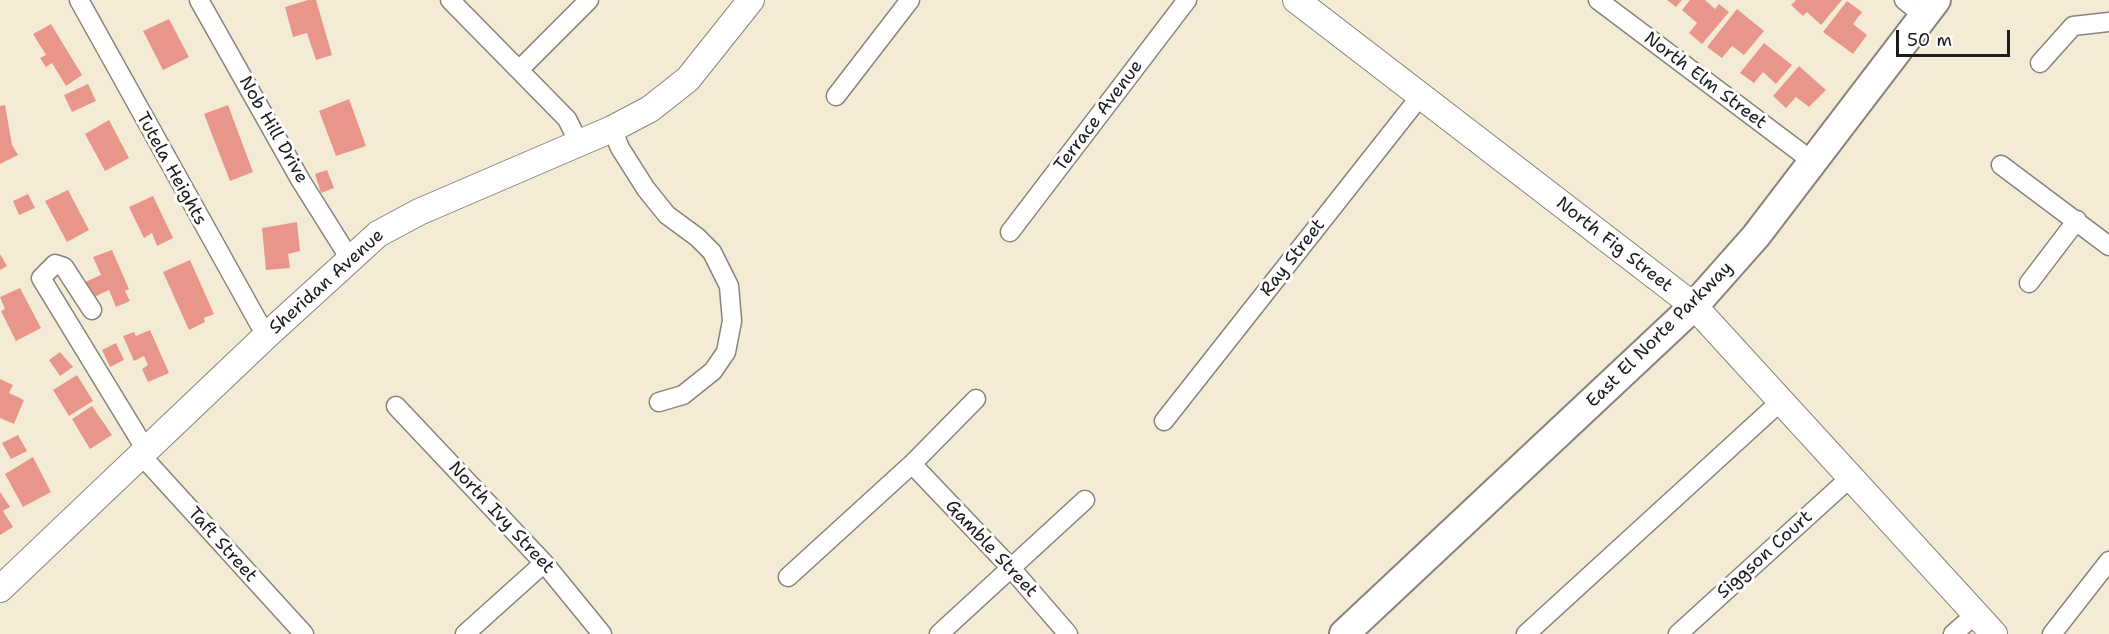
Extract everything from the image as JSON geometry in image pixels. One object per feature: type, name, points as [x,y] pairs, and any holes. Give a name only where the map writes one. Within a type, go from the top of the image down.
[{"type":"main road","name":"East El Norte Parkway","points":[[1344,634],[1694,306],[1756,236],[1812,161],[1921,5]]},
{"type":"street","name":"Tutela Heights","points":[[79,0],[266,336]]},
{"type":"street","name":"Nob Hill Drive","points":[[199,0],[301,181],[350,259]]},
{"type":"street","points":[[450,0],[567,119],[579,143]]},
{"type":"street","points":[[520,69],[589,0]]},
{"type":"street","name":"Sheridan Avenue","points":[[0,589],[266,336],[378,234],[404,219],[612,129],[662,102],[688,79],[751,0]]},
{"type":"street","points":[[836,96],[910,0]]},
{"type":"street","name":"Terrace Avenue","points":[[1010,232],[1187,0]]},
{"type":"street","name":"North Fig Street","points":[[1296,0],[1422,94],[1694,306],[1852,476],[1994,634]]},
{"type":"street","name":"North Elm Street","points":[[1598,0],[1812,161]]},
{"type":"street","points":[[2040,63],[2073,26],[2109,22]]},
{"type":"street","name":"Ray Street","points":[[1164,421],[1422,94]]},
{"type":"street","points":[[612,129],[620,148],[646,189],[667,215],[697,237],[712,252],[729,286],[732,321],[726,352],[712,371],[683,395],[659,402]]},
{"type":"street","points":[[2001,165],[2109,246]]},
{"type":"street","points":[[2029,283],[2077,220]]},
{"type":"street","name":"Taft Street","points":[[92,310],[64,267],[55,264],[41,278],[144,453],[303,634]]},
{"type":"street","points":[[788,577],[912,464],[976,399]]},
{"type":"street","points":[[1526,634],[1781,401]]},
{"type":"street","name":"North Ivy Street","points":[[396,406],[544,563],[602,634]]},
{"type":"street","name":"Gamble Street","points":[[912,464],[1010,567],[1068,634]]},
{"type":"street","name":"Siggson Court","points":[[1678,634],[1852,476]]},
{"type":"street","points":[[939,634],[1085,500]]},
{"type":"street","points":[[2052,634],[2109,561]]},
{"type":"street","points":[[465,634],[544,563]]},
{"type":"street","points":[[1953,634],[1976,614]]},
{"type":"building","points":[[316,0],[332,55],[316,60],[307,33],[293,37],[285,7]]},
{"type":"building","points":[[1667,0],[1682,0],[1676,7]]},
{"type":"building","points":[[1690,0],[1705,0],[1715,9],[1719,4],[1729,12],[1702,44],[1689,33],[1697,23],[1682,10]]},
{"type":"building","points":[[1796,0],[1842,0],[1821,25],[1807,12],[1803,16],[1791,5]]},
{"type":"building","points":[[1847,1],[1862,12],[1853,24],[1867,35],[1853,54],[1823,32]]},
{"type":"building","points":[[1737,9],[1764,31],[1744,55],[1732,46],[1722,58],[1707,47]]},
{"type":"building","points":[[169,19],[189,57],[163,70],[143,31]]},
{"type":"building","points":[[51,24],[82,75],[66,86],[52,63],[46,67],[40,58],[46,55],[33,34]]},
{"type":"building","points":[[1764,43],[1792,65],[1776,84],[1763,72],[1754,83],[1740,73]]},
{"type":"building","points":[[1799,66],[1826,90],[1809,107],[1796,97],[1786,108],[1773,96]]},
{"type":"building","points":[[88,84],[96,101],[72,112],[64,95]]},
{"type":"building","points":[[349,99],[366,146],[336,156],[319,111]]},
{"type":"building","points":[[5,105],[12,145],[18,155],[0,164],[0,106]]},
{"type":"building","points":[[228,105],[253,172],[230,181],[204,114]]},
{"type":"building","points":[[109,120],[129,158],[105,171],[85,134]]},
{"type":"building","points":[[327,170],[334,188],[321,193],[315,174]]},
{"type":"building","points":[[68,190],[89,230],[67,242],[45,201]]},
{"type":"building","points":[[28,194],[35,208],[19,215],[13,201]]},
{"type":"building","points":[[153,196],[173,238],[157,246],[152,233],[144,238],[129,207]]},
{"type":"building","points":[[297,222],[300,251],[288,254],[290,268],[266,270],[262,228]]},
{"type":"building","points":[[112,250],[129,289],[125,291],[130,301],[116,307],[109,290],[92,298],[85,282],[101,275],[93,257]]},
{"type":"building","points":[[0,254],[7,266],[0,270]]},
{"type":"building","points":[[190,260],[214,314],[204,318],[205,322],[189,330],[163,272]]},
{"type":"building","points":[[20,288],[41,328],[16,341],[1,311],[5,309],[0,297]]},
{"type":"building","points":[[150,330],[169,373],[148,382],[142,369],[148,365],[144,356],[134,361],[123,336],[134,332],[136,336]]},
{"type":"building","points":[[116,343],[124,360],[110,367],[102,350]]},
{"type":"building","points":[[60,352],[73,367],[60,376],[49,360]]},
{"type":"building","points":[[77,375],[93,401],[69,416],[53,390]]},
{"type":"building","points":[[0,379],[13,385],[9,393],[24,400],[14,424],[0,418]]},
{"type":"building","points":[[92,406],[112,435],[90,449],[72,419]]},
{"type":"building","points":[[18,435],[27,451],[11,459],[2,443]]},
{"type":"building","points":[[33,457],[51,492],[23,507],[5,474]]},
{"type":"building","points":[[0,492],[10,507],[3,511],[13,527],[0,535]]}]
